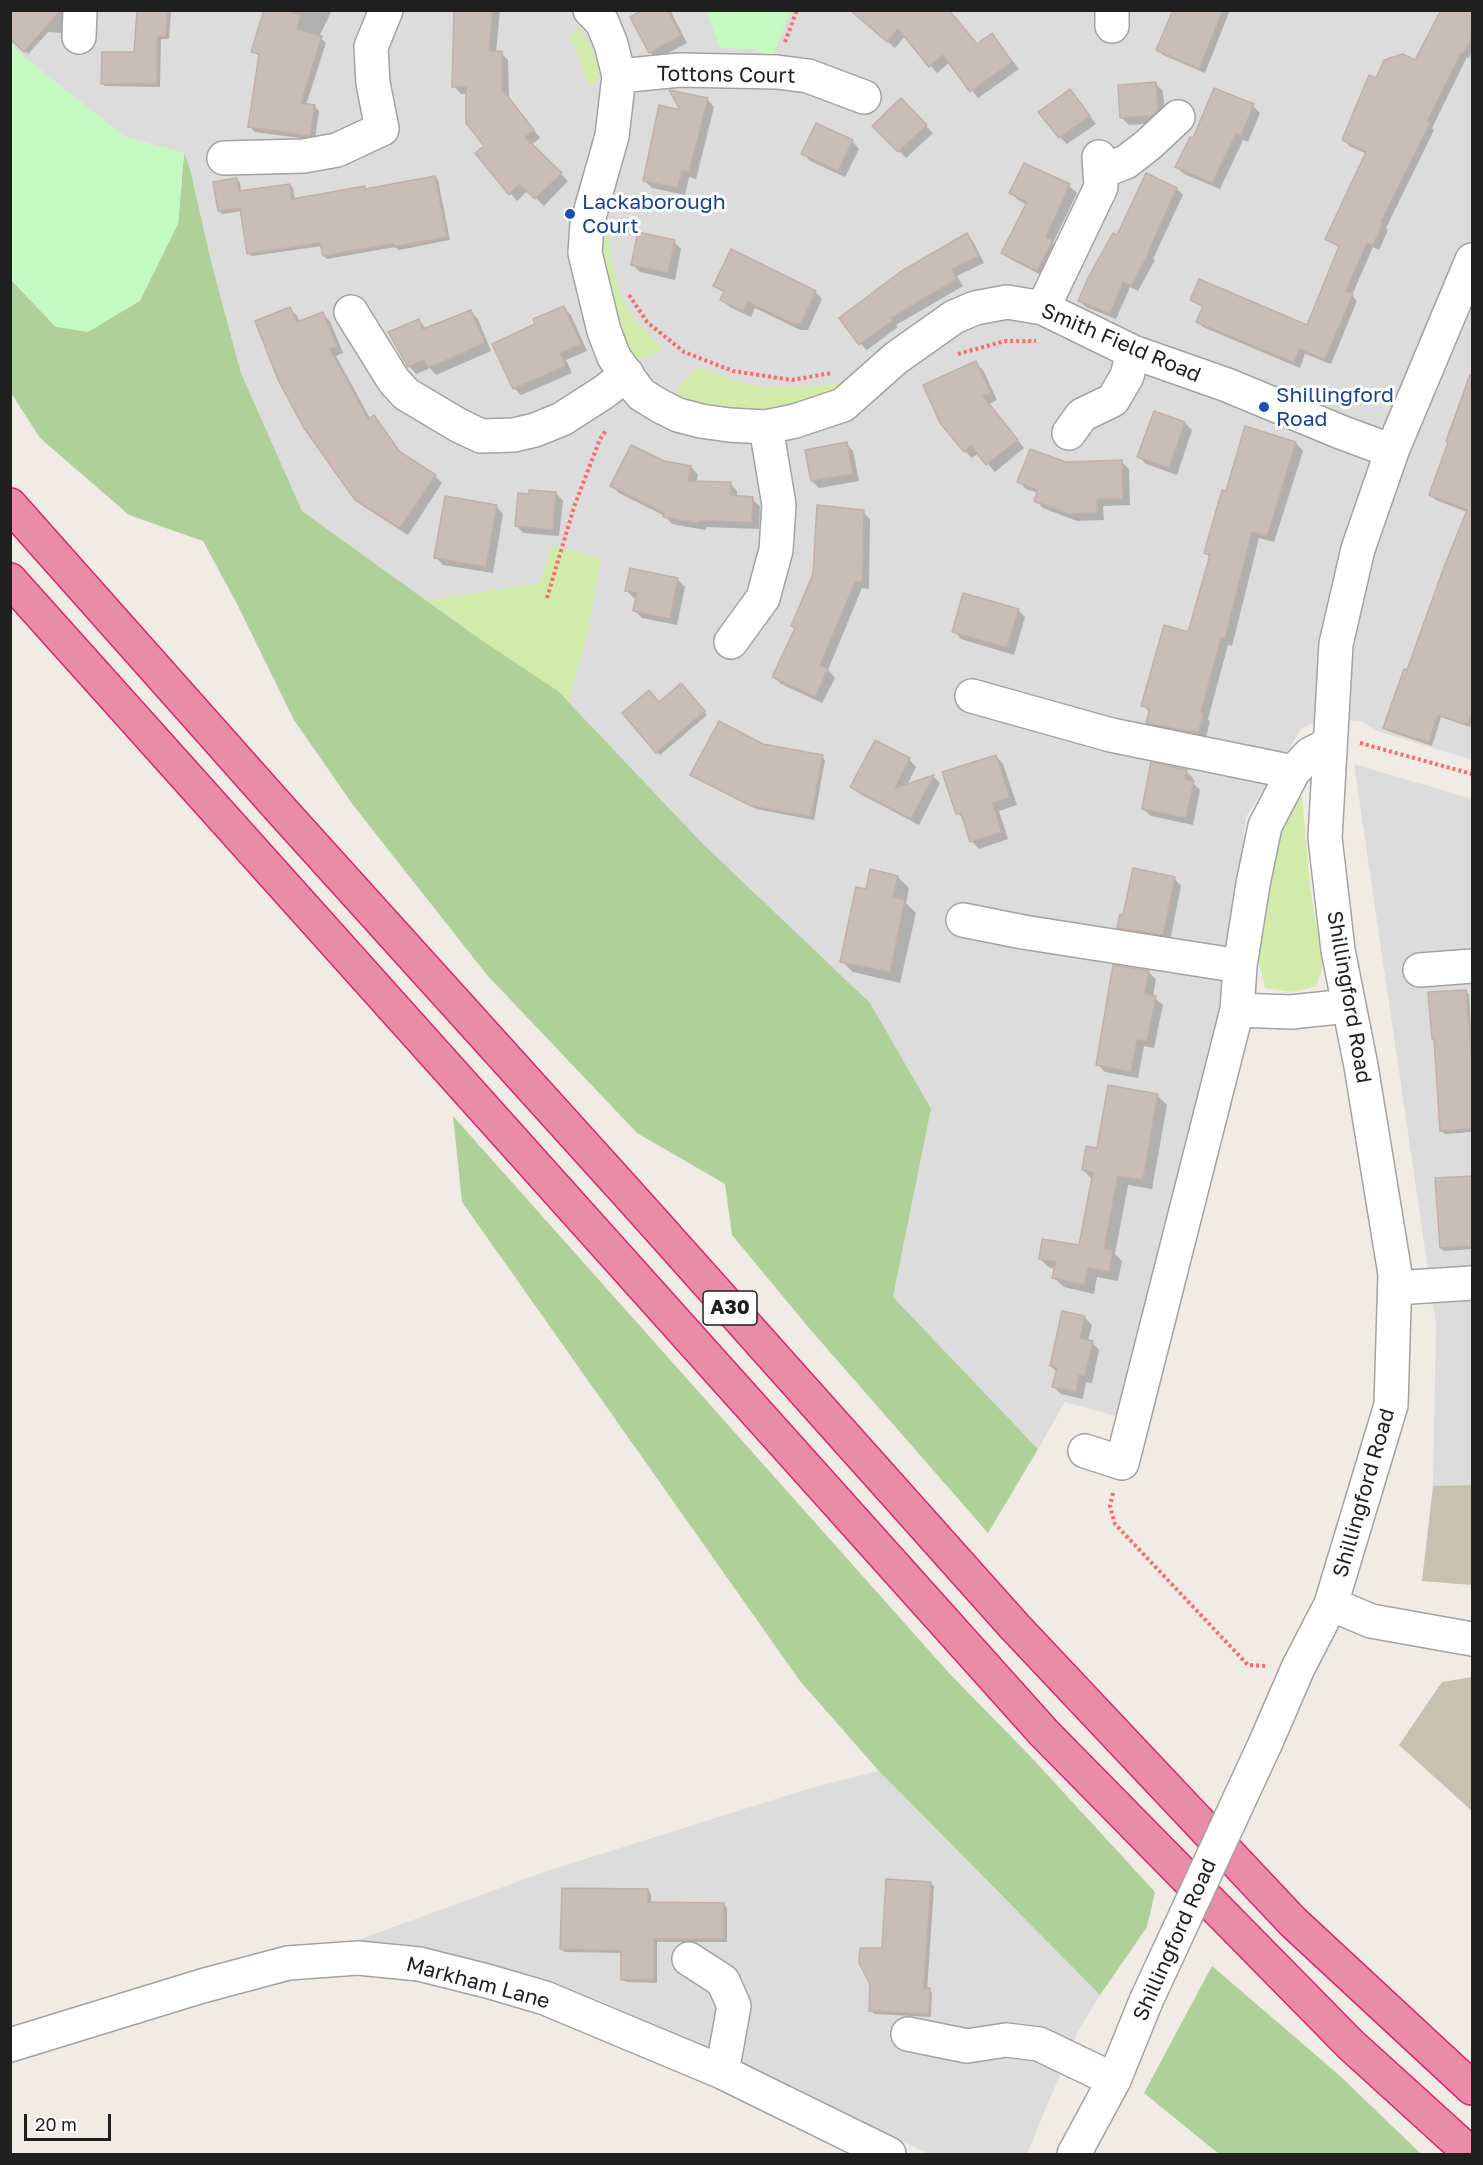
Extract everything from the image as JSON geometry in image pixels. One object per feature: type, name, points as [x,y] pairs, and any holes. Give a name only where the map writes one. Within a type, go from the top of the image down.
[{"type":"highway","name":"A30","points":[[10,505],[1015,1627],[1293,1922],[1473,2088]]},
{"type":"highway","name":"A30","points":[[10,580],[1044,1733],[1351,2045],[1471,2154]]},
{"type":"street","points":[[224,158],[304,156],[338,150],[382,129],[373,82],[371,46],[386,10]]},
{"type":"street","name":"Smith Field Road","points":[[590,10],[602,22],[620,76],[612,136],[587,224],[585,253],[604,331],[614,357],[642,395],[678,415],[702,422],[766,427],[795,421],[843,405],[896,358],[954,317],[975,308],[1007,302],[1043,308],[1133,352],[1227,386],[1392,451]]},
{"type":"street","name":"Tottons Court","points":[[620,76],[680,70],[777,72],[808,76],[864,97]]},
{"type":"street","points":[[1043,308],[1101,187],[1099,164],[1126,162],[1178,117]]},
{"type":"street","name":"Shillingford Road","points":[[1074,2154],[1114,2080],[1146,2001],[1298,1668],[1330,1604],[1391,1405],[1395,1274],[1365,1089],[1338,950],[1325,838],[1336,644],[1358,549],[1392,451],[1473,260]]},
{"type":"street","points":[[351,312],[394,381],[406,394],[481,436],[514,435],[535,430],[562,419],[604,392],[631,381]]},
{"type":"street","points":[[1069,433],[1083,415],[1113,400],[1127,376],[1133,352]]},
{"type":"street","points":[[731,642],[763,598],[776,550],[778,505],[766,427]]},
{"type":"street","points":[[972,696],[1111,735],[1293,772]]},
{"type":"street","points":[[1085,1452],[1122,1463],[1237,1010],[1240,966],[1265,826],[1293,772],[1310,754],[1330,740]]},
{"type":"street","points":[[963,920],[1023,932],[1240,966]]},
{"type":"street","points":[[1420,970],[1473,966]]},
{"type":"street","points":[[1237,1010],[1292,1012],[1348,1005]]},
{"type":"street","points":[[1395,1288],[1473,1283]]},
{"type":"street","points":[[1330,1604],[1371,1621],[1473,1639]]},
{"type":"street","name":"Markham Lane","points":[[10,2045],[202,1986],[288,1963],[358,1958],[419,1964],[545,1998],[722,2072],[889,2154]]},
{"type":"street","points":[[689,1959],[723,1981],[734,2006],[722,2072]]},
{"type":"street","points":[[908,2034],[967,2046],[1006,2040],[1039,2044],[1114,2080]]},
{"type":"path","points":[[627,291],[647,322],[684,352],[724,368],[792,380],[837,372]]},
{"type":"path","points":[[955,356],[971,349],[1005,341],[1039,341]]},
{"type":"path","points":[[547,598],[574,507],[600,439],[620,406],[631,381]]},
{"type":"path","points":[[1330,740],[1473,774]]},
{"type":"path","points":[[1122,1463],[1110,1506],[1115,1524],[1248,1665],[1298,1668]]},
{"type":"shaded area","points":[[10,11],[1472,11],[1472,760],[1378,731],[1360,721],[1319,719],[1302,728],[1246,817],[1227,998],[1127,1419],[1065,1402],[1038,1449],[893,1297],[931,1109],[704,845],[558,691],[477,637],[302,511],[241,373],[212,265],[189,165],[184,153],[125,137],[24,57],[11,43]]},
{"type":"shaded area","points":[[1354,764],[1472,799],[1472,1485],[1433,1486],[1436,1324]]},
{"type":"shaded area","points":[[1472,1485],[1472,1585],[1422,1581],[1433,1486]]},
{"type":"shaded area","points":[[1472,1677],[1472,1811],[1399,1745],[1442,1682]]},
{"type":"shaded area","points":[[879,1771],[1100,1995],[1078,2031],[1027,2154],[929,2154],[599,2000],[469,1960],[358,1940],[544,1872],[814,1787]]},
{"type":"green space","points":[[706,11],[790,11],[773,57],[754,49],[720,48]]},
{"type":"green space","points":[[577,28],[587,40],[601,75],[591,86],[584,75],[577,52],[569,37]]},
{"type":"green space","points":[[11,43],[24,57],[125,137],[184,153],[178,224],[140,301],[88,332],[56,327],[11,279]]},
{"type":"green space","points":[[184,153],[189,165],[212,265],[241,373],[302,511],[477,637],[558,691],[704,845],[870,1003],[931,1109],[893,1297],[1038,1449],[988,1533],[809,1328],[732,1235],[725,1184],[637,1133],[487,975],[353,805],[294,720],[203,541],[129,515],[40,438],[11,393],[10,279],[56,327],[178,224]]},
{"type":"green space","points":[[608,218],[611,257],[620,295],[636,321],[662,348],[654,355],[632,359],[600,281],[601,220]]},
{"type":"green space","points":[[698,367],[729,379],[762,387],[793,388],[846,382],[802,404],[765,411],[723,407],[678,398],[678,387]]},
{"type":"green space","points":[[552,545],[601,559],[587,635],[569,702],[558,691],[426,600],[540,583]]},
{"type":"green space","points":[[1302,796],[1310,887],[1323,966],[1316,986],[1294,992],[1265,988],[1259,961],[1270,857],[1285,817]]},
{"type":"green space","points":[[453,1116],[949,1673],[1031,1757],[1155,1892],[1147,1927],[1100,1995],[879,1771],[800,1681],[462,1202]]},
{"type":"green space","points":[[1212,1966],[1339,2075],[1421,2154],[1219,2154],[1144,2093]]},
{"type":"building","points":[[10,10],[61,10],[24,52],[10,39]]},
{"type":"building","points":[[137,10],[168,10],[166,37],[158,36],[157,84],[101,84],[102,52],[134,52]]},
{"type":"building","points":[[264,10],[286,10],[301,15],[297,29],[322,36],[301,103],[315,105],[310,136],[248,127],[259,54],[251,52]]},
{"type":"building","points":[[454,10],[493,10],[489,51],[502,51],[502,89],[534,130],[525,137],[562,173],[535,199],[519,184],[509,195],[475,153],[484,146],[466,123],[466,87],[452,87]]},
{"type":"building","points":[[643,10],[668,10],[681,36],[649,53],[630,17]]},
{"type":"building","points":[[850,10],[949,10],[977,44],[992,33],[1012,62],[970,92],[943,55],[929,67],[898,29],[887,42]]},
{"type":"building","points":[[1173,10],[1223,10],[1199,69],[1156,50]]},
{"type":"building","points":[[1441,10],[1473,10],[1473,36],[1463,54],[1461,53],[1427,122],[1430,123],[1381,222],[1383,223],[1373,245],[1367,243],[1346,291],[1353,294],[1325,360],[1300,349],[1294,363],[1196,322],[1203,306],[1190,300],[1199,279],[1307,325],[1339,246],[1325,239],[1366,152],[1342,140],[1369,75],[1376,78],[1384,60],[1403,54],[1415,60]]},
{"type":"building","points":[[1156,82],[1158,110],[1151,116],[1120,118],[1118,85]]},
{"type":"building","points":[[1214,88],[1254,104],[1241,136],[1236,134],[1212,183],[1175,167],[1190,137],[1193,138]]},
{"type":"building","points":[[1070,89],[1090,116],[1059,138],[1038,112]]},
{"type":"building","points":[[669,90],[708,98],[689,172],[682,171],[678,188],[643,181],[659,105],[680,110]]},
{"type":"building","points":[[901,98],[927,125],[898,152],[872,126]]},
{"type":"building","points":[[816,123],[853,140],[838,171],[801,154]]},
{"type":"building","points":[[1024,163],[1070,184],[1046,237],[1053,240],[1037,271],[1001,253],[1027,202],[1009,193]]},
{"type":"building","points":[[1146,173],[1177,188],[1149,253],[1131,286],[1123,282],[1110,314],[1078,301],[1113,233],[1117,235]]},
{"type":"building","points":[[435,176],[447,237],[394,247],[393,244],[323,256],[320,243],[247,254],[240,208],[218,211],[213,182],[237,178],[239,191],[290,184],[292,199]]},
{"type":"building","points":[[638,232],[675,240],[668,273],[631,265]]},
{"type":"building","points":[[967,233],[979,256],[952,269],[957,279],[891,318],[893,320],[859,345],[839,318],[900,272]]},
{"type":"building","points":[[731,249],[816,291],[801,323],[791,323],[748,302],[743,311],[720,300],[724,291],[713,286]]},
{"type":"building","points":[[564,306],[581,344],[560,353],[566,366],[513,389],[492,344],[535,324],[533,319]]},
{"type":"building","points":[[290,307],[297,322],[323,312],[337,346],[330,349],[368,419],[374,415],[399,451],[436,475],[400,528],[355,500],[304,428],[279,382],[255,321]]},
{"type":"building","points":[[471,310],[485,343],[428,368],[424,360],[408,367],[388,332],[419,319],[423,329]]},
{"type":"building","points":[[976,361],[991,393],[983,396],[1018,440],[986,465],[971,446],[964,452],[940,423],[923,385]]},
{"type":"building","points":[[1470,375],[1473,376],[1473,708],[1467,725],[1438,715],[1429,743],[1383,728],[1467,510],[1429,495]]},
{"type":"building","points":[[1154,411],[1185,422],[1169,468],[1137,457]]},
{"type":"building","points":[[1245,426],[1296,442],[1267,536],[1252,532],[1225,639],[1221,638],[1201,712],[1204,713],[1198,733],[1146,723],[1150,708],[1141,706],[1164,625],[1188,632],[1210,555],[1204,553],[1222,490],[1226,491]]},
{"type":"building","points":[[847,442],[853,474],[811,481],[805,450]]},
{"type":"building","points":[[631,445],[664,461],[691,466],[688,481],[731,482],[731,495],[753,497],[752,522],[699,521],[698,523],[663,517],[664,513],[610,486]]},
{"type":"building","points":[[1030,449],[1066,462],[1122,460],[1123,499],[1097,499],[1097,513],[1069,514],[1034,501],[1038,490],[1017,482]]},
{"type":"building","points":[[529,490],[556,492],[553,530],[515,526],[518,493],[529,494]]},
{"type":"building","points":[[445,496],[497,505],[486,567],[434,558]]},
{"type":"building","points":[[817,505],[864,510],[862,582],[855,582],[820,665],[828,669],[815,697],[772,677],[795,628],[791,626],[813,574]]},
{"type":"building","points":[[630,568],[678,578],[670,619],[633,611],[637,593],[625,591]]},
{"type":"building","points":[[963,593],[1019,609],[1007,648],[952,632]]},
{"type":"building","points":[[681,683],[705,711],[656,753],[622,713],[649,690],[659,702]]},
{"type":"building","points":[[719,721],[763,744],[823,755],[811,817],[751,806],[690,775]]},
{"type":"building","points":[[875,740],[910,758],[895,788],[934,775],[911,819],[850,787]]},
{"type":"building","points":[[996,755],[1010,798],[992,803],[1002,832],[970,842],[961,813],[956,814],[942,772]]},
{"type":"building","points":[[1151,762],[1187,770],[1184,779],[1194,781],[1186,818],[1142,809]]},
{"type":"building","points":[[1133,868],[1175,877],[1163,935],[1117,928],[1120,914],[1123,915]]},
{"type":"building","points":[[870,869],[898,876],[893,897],[905,900],[890,972],[840,962],[856,887],[866,889]]},
{"type":"building","points":[[1113,965],[1149,971],[1145,994],[1156,996],[1147,1041],[1137,1040],[1131,1072],[1096,1065]]},
{"type":"building","points":[[1466,990],[1473,1074],[1473,1129],[1440,1131],[1434,1039],[1432,1039],[1428,992]]},
{"type":"building","points":[[1108,1085],[1158,1094],[1143,1180],[1118,1176],[1104,1249],[1113,1250],[1109,1272],[1088,1268],[1084,1285],[1052,1278],[1056,1262],[1039,1259],[1042,1239],[1079,1245],[1093,1172],[1082,1170],[1086,1146],[1097,1148]]},
{"type":"building","points":[[1473,1176],[1473,1246],[1440,1248],[1435,1178]]},
{"type":"building","points":[[1062,1311],[1085,1316],[1080,1338],[1093,1341],[1085,1377],[1079,1375],[1076,1392],[1052,1387],[1057,1368],[1050,1366]]},
{"type":"building","points":[[886,1879],[931,1882],[924,1988],[930,1988],[929,2014],[869,2011],[870,1984],[859,1963],[860,1948],[882,1948]]},
{"type":"building","points":[[562,1888],[648,1889],[648,1902],[724,1903],[724,1939],[654,1939],[654,1980],[621,1980],[621,1951],[560,1949]]},
{"type":"place","name":"Lackaborough Court","points":[[570,214]]},
{"type":"place","name":"Shillingford Road","points":[[1264,407]]}]
